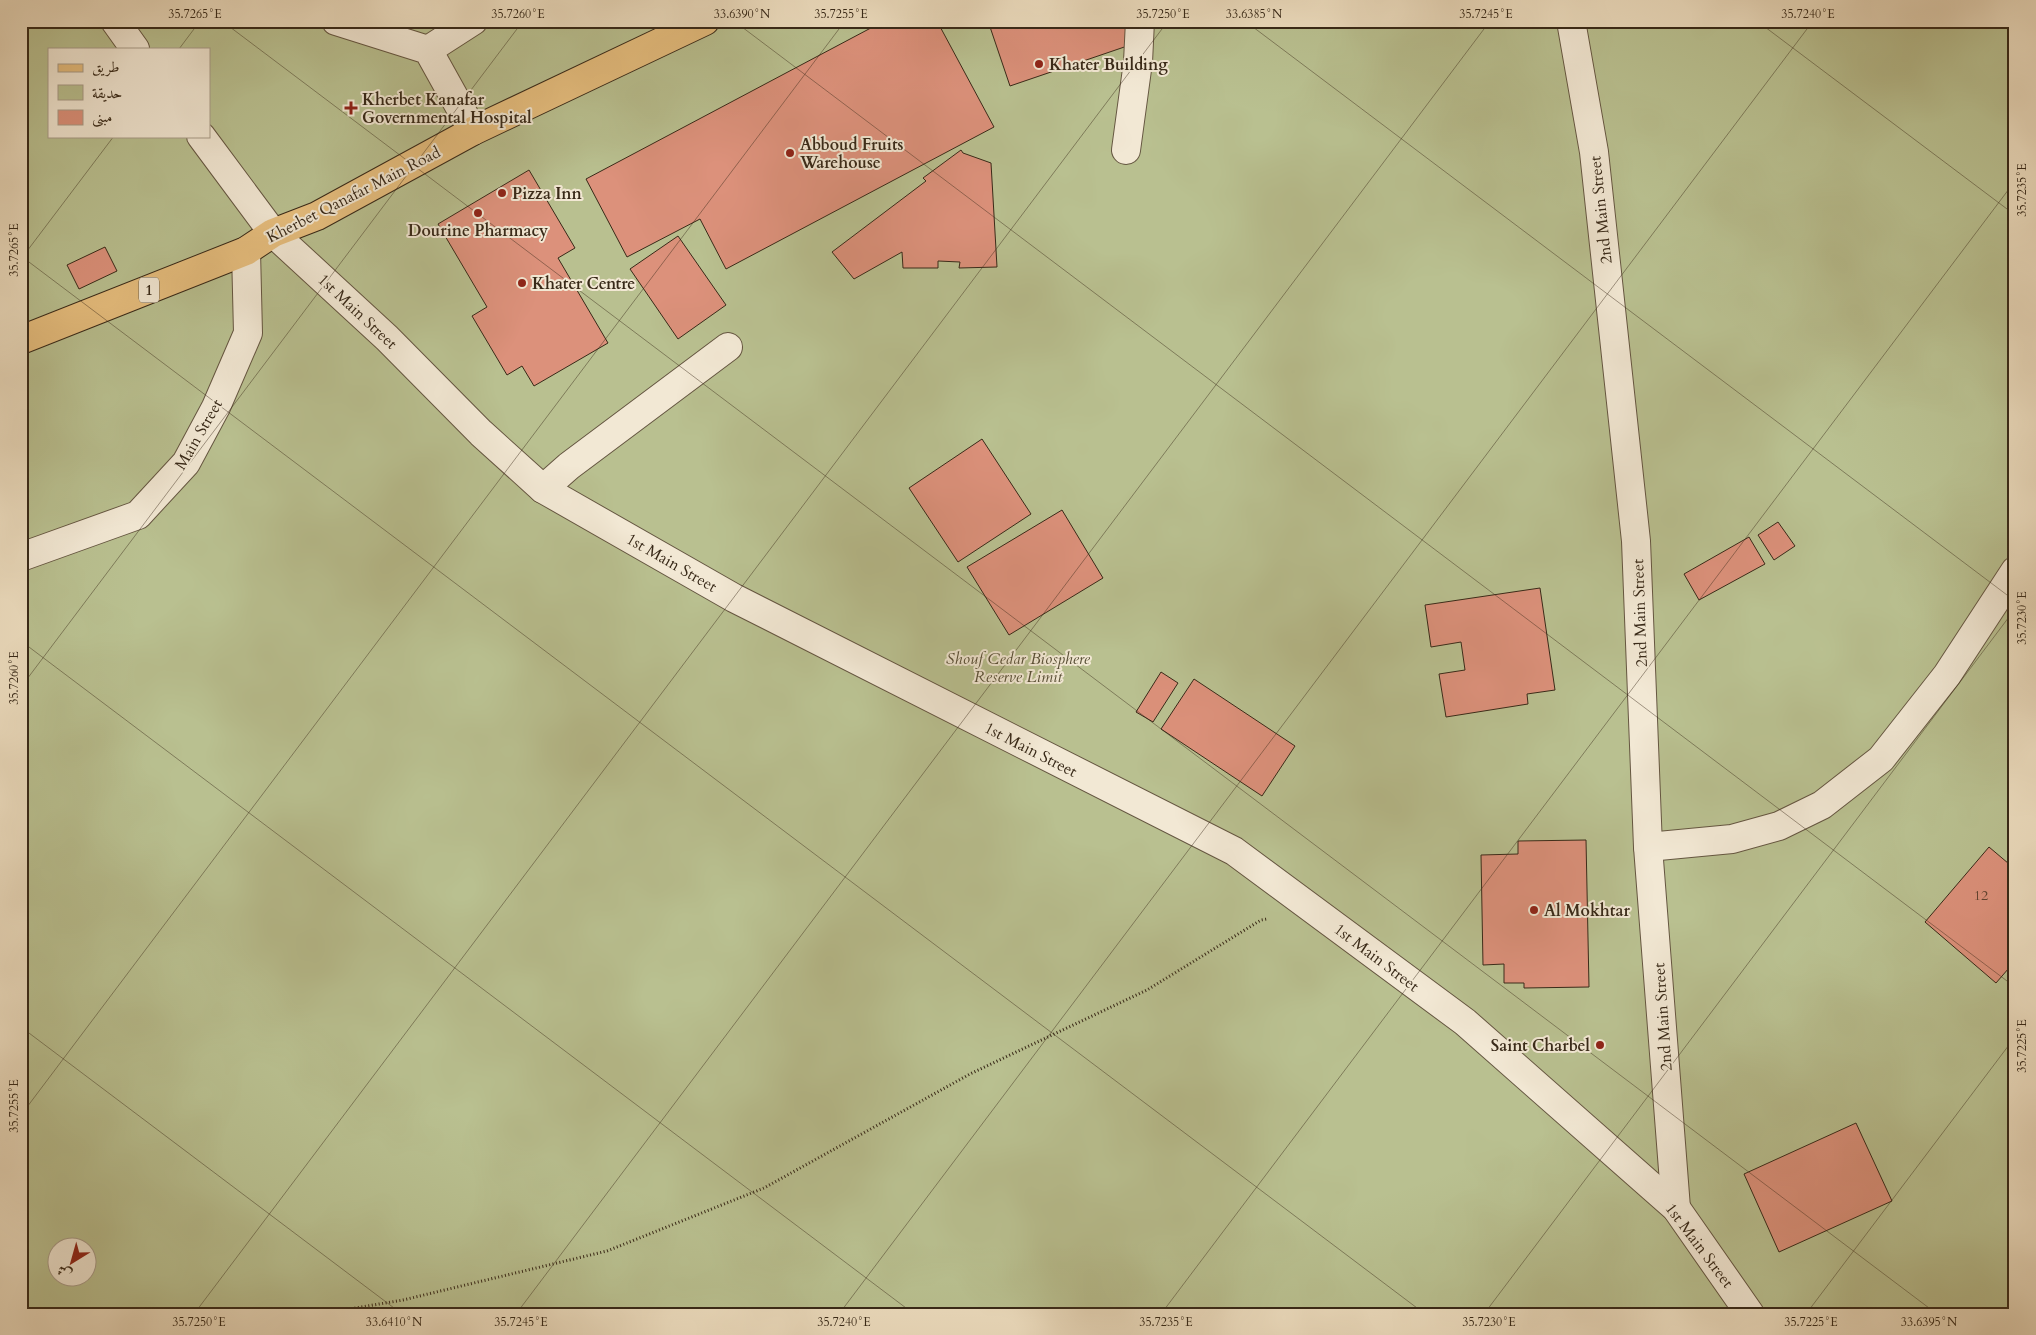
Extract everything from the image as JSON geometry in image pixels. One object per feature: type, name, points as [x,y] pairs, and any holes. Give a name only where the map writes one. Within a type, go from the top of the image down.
[{"type":"main road","name":"Kherbet Qanafar Main Road","points":[[21,340],[246,251],[273,233],[317,216],[473,131],[705,21]]},
{"type":"street","points":[[115,21],[134,48]]},
{"type":"street","points":[[336,21],[428,50],[473,131]]},
{"type":"street","points":[[428,50],[473,21]]},
{"type":"street","points":[[1126,150],[1138,62],[1140,21]]},
{"type":"street","name":"2nd Main Street","points":[[1571,21],[1594,152],[1636,541],[1648,847],[1676,1208]]},
{"type":"street","name":"1st Main Street","points":[[202,138],[273,233],[387,338],[481,432],[543,489],[734,598],[1234,851],[1465,1022],[1676,1208],[1750,1314]]},
{"type":"street","name":"Main Street","points":[[21,557],[138,515],[186,463],[216,407],[248,332],[246,251]]},
{"type":"street","points":[[543,489],[569,466],[728,347]]},
{"type":"street","points":[[1648,847],[1732,839],[1779,826],[1822,806],[1881,758],[1947,675],[2015,572]]},
{"type":"path","points":[[320,1314],[403,1300],[607,1251],[764,1188],[970,1074],[1147,990],[1261,920],[1311,908]]},
{"type":"green space","name":"Shouf Cedar Biosphere Reserve Limit","points":[[21,21],[2015,21],[2015,1314],[21,1314]]},
{"type":"building","name":"Abboud Fruits Warehouse","points":[[884,21],[937,21],[994,127],[726,269],[700,219],[627,257],[586,179]]},
{"type":"building","name":"Khater Building","points":[[988,21],[1132,21],[1139,42],[1010,86]]},
{"type":"building","points":[[961,150],[963,153],[991,163],[997,267],[959,268],[960,262],[938,261],[938,268],[903,268],[902,252],[854,279],[832,252],[926,181],[923,178]]},
{"type":"building","name":"Khater Centre","points":[[529,170],[575,248],[558,258],[608,343],[534,386],[522,366],[507,375],[472,316],[487,307],[438,224]]},
{"type":"building","points":[[678,236],[726,305],[678,339],[630,269]]},
{"type":"building","points":[[105,247],[117,271],[79,289],[67,265]]},
{"type":"building","points":[[982,439],[1031,514],[958,562],[909,488]]},
{"type":"building","points":[[1062,510],[1103,578],[1009,635],[967,567]]},
{"type":"building","points":[[1778,522],[1795,546],[1774,560],[1758,535]]},
{"type":"building","points":[[1749,537],[1765,564],[1699,600],[1684,574]]},
{"type":"building","points":[[1540,588],[1555,690],[1527,694],[1528,704],[1446,717],[1439,674],[1465,670],[1461,642],[1431,647],[1425,605]]},
{"type":"building","points":[[1161,672],[1178,683],[1153,722],[1136,712]]},
{"type":"building","points":[[1194,679],[1295,746],[1262,796],[1161,729]]},
{"type":"building","name":"Al Mokhtar","points":[[1586,840],[1589,987],[1524,988],[1524,983],[1504,983],[1504,964],[1483,965],[1481,855],[1518,854],[1518,841]]},
{"type":"building","points":[[1989,847],[2015,869],[2015,961],[1996,983],[1925,922]]},
{"type":"building","points":[[1856,1123],[1892,1201],[1779,1252],[1744,1174]]},
{"type":"place","name":"Khater Building","points":[[1039,64]]},
{"type":"place","name":"Kherbet Kanafar Governmental Hospital","points":[[351,108]]},
{"type":"place","name":"Abboud Fruits Warehouse","points":[[790,153]]},
{"type":"place","name":"Pizza Inn","points":[[502,193]]},
{"type":"place","name":"Dourine Pharmacy","points":[[478,213]]},
{"type":"place","name":"Khater Centre","points":[[522,283]]},
{"type":"place","name":"Al Mokhtar","points":[[1534,910]]},
{"type":"place","name":"Saint Charbel","points":[[1600,1045]]}]
